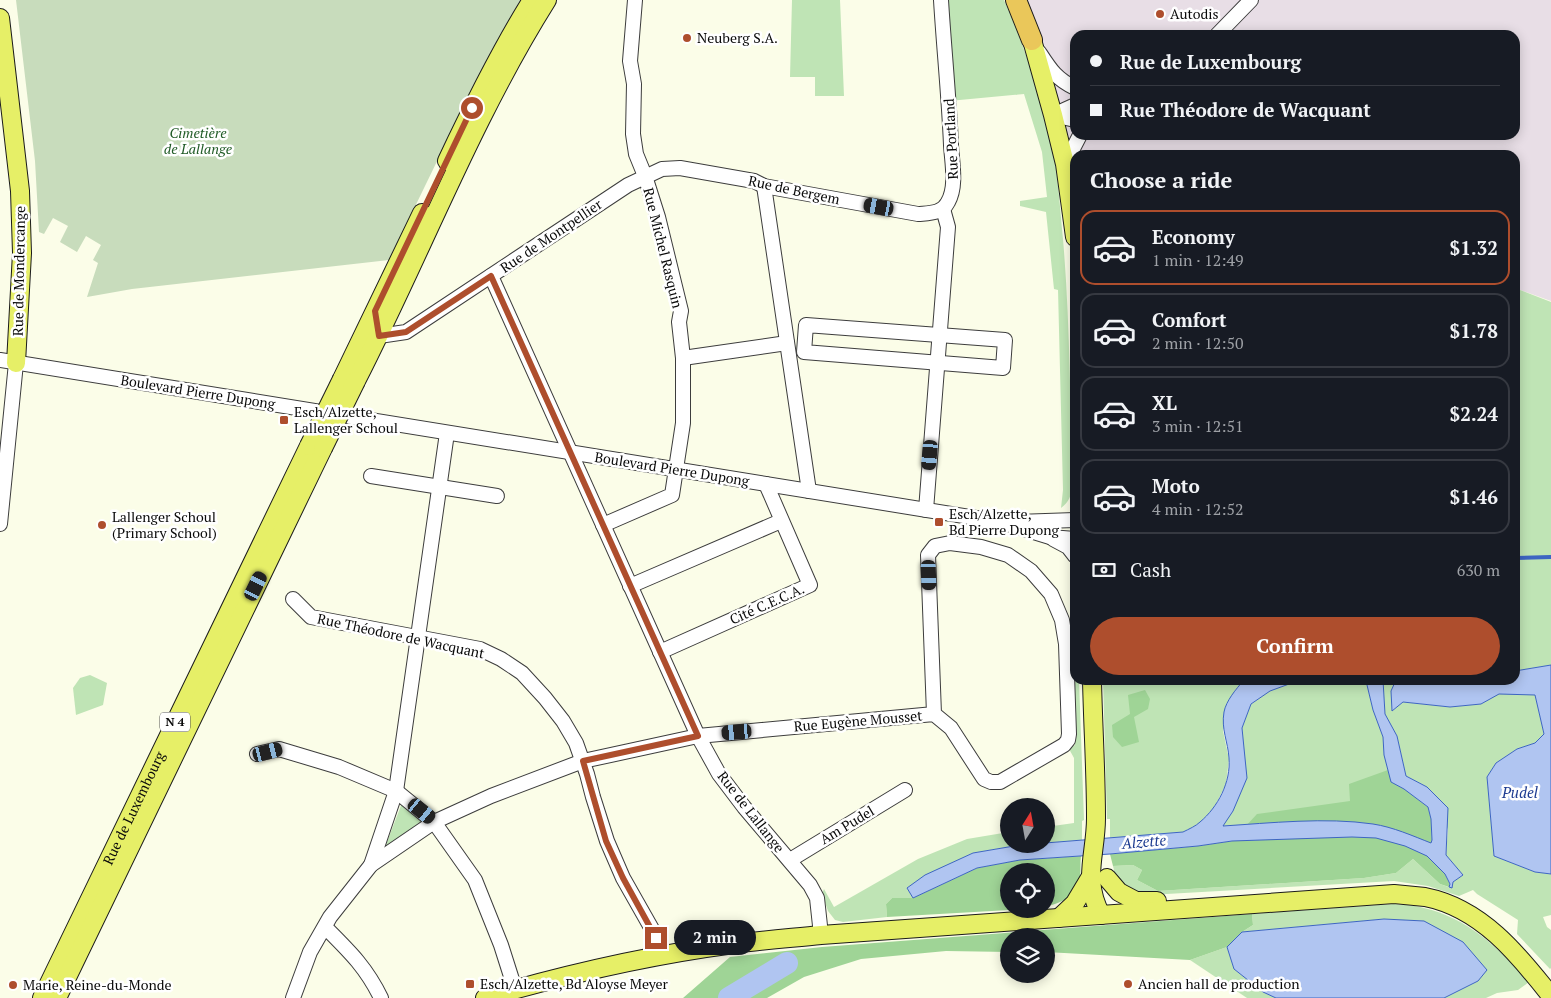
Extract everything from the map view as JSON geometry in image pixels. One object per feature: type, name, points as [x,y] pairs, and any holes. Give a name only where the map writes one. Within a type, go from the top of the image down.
[{"type":"highway","points":[[1016,0],[1032,40]]},
{"type":"main road","name":"Rue de Luxembourg","points":[[42,998],[349,380],[375,311],[476,101],[517,23],[532,0]]},
{"type":"main road","name":"Rue de Luxembourg","points":[[349,380],[379,336],[448,186],[498,85],[525,35],[547,0]]},
{"type":"main road","name":"Rue de Mondercange","points":[[0,18],[20,192],[21,261],[8,362]]},
{"type":"main road","points":[[1032,40],[1065,164],[1070,200]]},
{"type":"main road","points":[[375,311],[379,336]]},
{"type":"main road","name":"Rue de Luxembourg","points":[[57,998],[316,447]]},
{"type":"main road","points":[[1092,685],[1098,878],[1106,897],[1101,915]]},
{"type":"main road","points":[[1098,878],[1136,901],[1175,900],[1225,906]]},
{"type":"main road","points":[[1059,918],[1098,878]]},
{"type":"main road","points":[[485,998],[585,971],[735,943],[821,935],[1394,894],[1426,898],[1454,906],[1481,922],[1501,938],[1551,996]]},
{"type":"street","points":[[635,0],[630,61],[634,84],[633,134],[636,154],[645,176]]},
{"type":"street","name":"Rue Portland","points":[[941,0],[953,186],[943,209]]},
{"type":"street","points":[[1221,30],[1251,0]]},
{"type":"street","points":[[1032,40],[1052,72],[1062,82],[1070,86]]},
{"type":"street","points":[[1053,115],[1070,107]]},
{"type":"street","points":[[1053,115],[1070,119]]},
{"type":"street","points":[[1065,164],[1070,154]]},
{"type":"street","name":"Rue de Bergem","points":[[645,176],[662,169],[680,168],[754,181],[764,186],[918,214],[934,213],[943,209]]},
{"type":"street","name":"Rue de Montpellier","points":[[379,336],[406,332],[628,185],[645,176]]},
{"type":"street","name":"Rue Michel Rasquin","points":[[603,525],[672,495],[682,423],[683,358],[679,322],[681,311],[658,217],[645,176]]},
{"type":"street","points":[[764,186],[809,491]]},
{"type":"street","points":[[926,510],[948,227],[943,209]]},
{"type":"street","name":"Rue de Lallange","points":[[491,276],[698,736],[719,774],[734,794],[810,885],[817,898],[821,935]]},
{"type":"street","points":[[806,325],[940,335],[1005,340],[1003,368],[804,352],[806,325]]},
{"type":"street","points":[[683,358],[787,343]]},
{"type":"street","name":"Boulevard Pierre Dupong","points":[[8,362],[1001,522],[1050,537],[1070,539]]},
{"type":"street","name":"Rue de Mondercange","points":[[0,524],[8,362]]},
{"type":"street","points":[[293,998],[310,952],[324,927],[371,865],[396,791],[447,433]]},
{"type":"street","points":[[371,476],[497,496]]},
{"type":"street","name":"Cité C.E.C.A.","points":[[660,652],[810,585],[766,484]]},
{"type":"street","name":"Boulevard Pierre Dupong","points":[[1001,522],[1070,520]]},
{"type":"street","points":[[630,586],[781,521]]},
{"type":"street","name":"Boulevard Pierre Dupong","points":[[1050,537],[1070,550]]},
{"type":"street","name":"Rue Eugène Mousset","points":[[371,865],[434,822],[491,796],[583,761],[698,736],[934,714],[950,728],[984,779],[990,782],[1000,782],[1064,745],[1068,740],[1069,734],[1066,644],[1062,620],[1051,594],[1031,572],[1008,556],[981,547],[950,542],[935,546],[928,555],[934,714]]},
{"type":"street","name":"Rue Théodore de Wacquant","points":[[292,599],[310,617],[480,649],[501,659],[522,673],[563,721],[576,743],[606,841],[623,878],[656,938],[660,956]]},
{"type":"street","points":[[258,754],[279,749],[339,767],[396,791],[434,822],[475,880],[501,945],[515,989]]},
{"type":"street","name":"Am Pudel","points":[[790,860],[905,790]]},
{"type":"street","points":[[324,927],[357,959],[372,980],[381,998]]},
{"type":"shaded area","points":[[1016,0],[1551,0],[1551,301],[1520,290],[1520,150],[1070,150],[1070,217]]},
{"type":"green space","name":"Cimetière de Lallange","points":[[16,0],[523,0],[461,112],[389,260],[132,289],[87,297],[98,263],[93,260],[101,245],[86,236],[77,252],[60,242],[68,226],[53,218],[44,234],[39,232],[35,161]]},
{"type":"green space","points":[[792,0],[840,0],[844,96],[815,96],[815,77],[790,77]]},
{"type":"green space","points":[[941,0],[1004,0],[1019,35],[1042,107],[1052,144],[1059,192],[1065,270],[1070,393],[1070,496],[1061,508],[1063,490],[1058,290],[1054,289],[1046,212],[1020,206],[1020,201],[1047,197],[1042,152],[1024,94],[949,101]]},
{"type":"green space","points":[[1520,290],[1551,302],[1551,665],[1520,670]]},
{"type":"green space","points":[[90,675],[107,683],[103,705],[76,715],[73,688],[80,678]]},
{"type":"green space","points":[[1073,685],[1079,685],[1084,820],[1082,821],[1082,840],[1055,842],[1055,826],[1074,823],[1074,758],[1069,749],[1075,745]]},
{"type":"green space","points":[[1103,685],[1240,685],[1235,690],[1223,731],[1229,759],[1226,784],[1214,808],[1199,824],[1184,832],[1110,838],[1110,819],[1107,819]]},
{"type":"green space","points":[[1286,685],[1367,685],[1373,710],[1383,737],[1384,755],[1431,819],[1222,826],[1233,811],[1244,753],[1242,728],[1251,704],[1270,691]]},
{"type":"green space","points":[[1383,685],[1394,685],[1391,691],[1392,711],[1403,702],[1450,707],[1481,704],[1498,694],[1535,694],[1544,734],[1535,743],[1517,749],[1496,763],[1487,777],[1494,856],[1535,872],[1551,874],[1551,915],[1543,917],[1547,927],[1551,930],[1550,969],[1517,934],[1518,920],[1473,890],[1459,896],[1428,886],[1394,881],[1149,895],[1135,891],[1118,882],[1113,866],[1133,865],[1142,870],[1137,880],[1158,891],[1364,878],[1396,873],[1413,859],[1440,884],[1451,888],[1453,882],[1463,875],[1446,855],[1448,829],[1427,787],[1406,776],[1397,736],[1385,715]]},
{"type":"green space","points":[[1145,690],[1150,699],[1148,709],[1134,717],[1139,742],[1122,747],[1113,737],[1112,725],[1130,714],[1128,695]]},
{"type":"green space","points":[[1388,770],[1391,782],[1428,807],[1431,819],[1432,840],[1428,856],[1445,874],[1450,884],[1449,887],[1440,884],[1413,859],[1396,873],[1364,878],[1158,891],[1137,880],[1142,870],[1133,865],[1113,866],[1110,854],[1232,841],[1257,814],[1350,801],[1349,784]]},
{"type":"green space","points":[[402,803],[422,821],[385,847]]},
{"type":"green space","points":[[1000,834],[1000,848],[973,853],[907,888],[913,898],[892,898],[886,904],[887,917],[843,922],[835,920],[828,911],[822,894],[824,889],[834,907],[918,859],[967,839]]},
{"type":"green space","points":[[1081,856],[1079,883],[1073,893],[1055,904],[1055,863],[1004,863],[1020,860]]},
{"type":"green space","points":[[1000,864],[1000,910],[887,917],[886,904],[892,898],[913,898],[977,868]]},
{"type":"green space","points":[[1393,904],[1416,906],[1440,913],[1469,927],[1507,958],[1529,982],[1518,990],[1497,993],[1486,998],[1444,998],[1478,981],[1423,921],[1384,919],[1242,932],[1253,925],[1252,914]]},
{"type":"green space","points":[[1252,914],[1253,925],[1242,932],[1227,947],[1190,960],[1055,952],[1055,929]]},
{"type":"green space","points":[[1000,933],[1000,952],[946,951],[861,959],[804,977],[767,998],[683,998],[730,957],[822,947]]},
{"type":"green space","points":[[1227,947],[1234,969],[1263,992],[1276,998],[1247,998],[1190,960]]},
{"type":"water","name":"Pudel","points":[[1551,665],[1551,874],[1535,872],[1494,856],[1487,777],[1496,763],[1517,749],[1535,743],[1544,734],[1535,695],[1499,694],[1481,704],[1450,707],[1403,702],[1392,711],[1391,691],[1394,685],[1520,685],[1520,670]]},
{"type":"water","points":[[1240,685],[1286,685],[1270,691],[1251,704],[1242,728],[1247,778],[1233,811],[1223,826],[1298,821],[1355,822],[1388,827],[1431,843],[1431,819],[1428,807],[1391,782],[1384,755],[1383,737],[1373,710],[1367,685],[1383,685],[1385,714],[1397,736],[1406,776],[1427,787],[1448,808],[1446,855],[1463,875],[1453,882],[1452,888],[1449,887],[1450,884],[1445,874],[1427,856],[1405,846],[1376,838],[1232,841],[1198,846],[1000,863],[977,868],[913,898],[907,888],[925,875],[973,853],[1000,848],[1000,853],[1055,853],[1055,842],[1183,832],[1196,825],[1218,801],[1228,776],[1229,758],[1223,724],[1224,712],[1229,699]]},
{"type":"water","points":[[1384,919],[1424,921],[1463,942],[1487,970],[1478,981],[1444,998],[1276,998],[1263,992],[1234,969],[1227,947],[1242,932]]},
{"type":"waterway","points":[[1520,558],[1551,557]]},
{"type":"waterway","name":"Alzette","points":[[729,998],[787,963]]},
{"type":"place","name":"Autodis","points":[[1160,14]]},
{"type":"place","name":"Neuberg S.A.","points":[[687,38]]},
{"type":"place","name":"Esch/Alzette, Lallenger Schoul","points":[[284,420]]},
{"type":"place","name":"Esch/Alzette, Bd Pierre Dupong","points":[[939,522]]},
{"type":"place","name":"Lallenger Schoul (Primary School)","points":[[102,525]]},
{"type":"place","name":"Esch/Alzette, Bd Aloyse Meyer","points":[[470,984]]},
{"type":"place","name":"Ancien hall de production","points":[[1128,984]]},
{"type":"place","name":"Marie, Reine-du-Monde","points":[[13,985]]},
{"type":"route","points":[[472,108],[375,311],[379,336],[406,332],[491,276],[698,736],[583,761],[606,841],[623,878],[656,938]]}]
